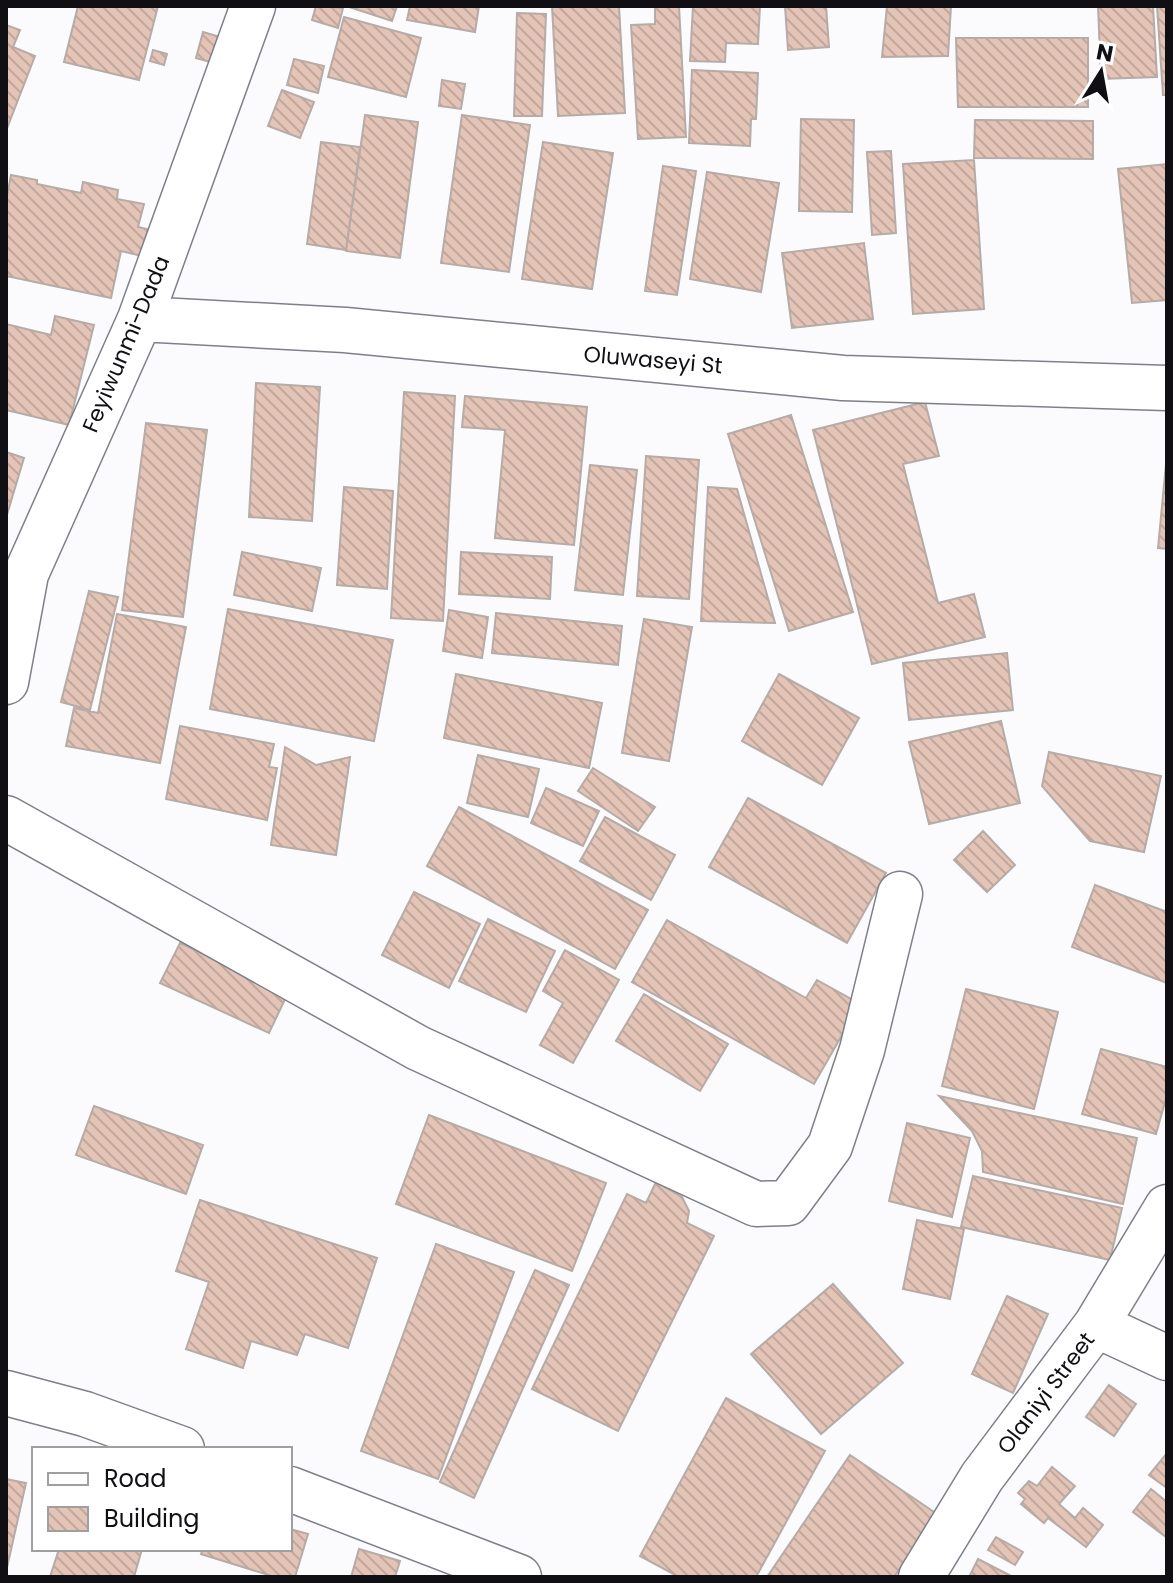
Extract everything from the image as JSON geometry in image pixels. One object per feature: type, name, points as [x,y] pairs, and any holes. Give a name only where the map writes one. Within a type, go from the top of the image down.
[{"type":"street","name":"Feyiwunmi-Dada","points":[[6,682],[16,572],[140,319],[253,6]]},
{"type":"street","name":"Oluwaseyi St","points":[[140,319],[345,330],[843,378],[1167,388]]},
{"type":"street","points":[[6,818],[418,1048],[756,1204],[788,1203],[830,1146],[862,1050],[900,894]]},
{"type":"street","name":"Olaniyi Street","points":[[921,1577],[982,1477],[1096,1325],[1167,1207]]},
{"type":"street","points":[[1096,1325],[1167,1358]]},
{"type":"street","points":[[6,1393],[85,1414],[176,1447]]},
{"type":"street","points":[[292,1490],[519,1577]]},
{"type":"building","points":[[78,6],[158,6],[139,80],[64,62]]},
{"type":"building","points":[[316,6],[343,8],[338,28],[312,20]]},
{"type":"building","points":[[346,6],[397,6],[392,21]]},
{"type":"building","points":[[410,6],[479,6],[475,32],[407,20]]},
{"type":"building","points":[[552,6],[619,6],[625,113],[558,116]]},
{"type":"building","points":[[655,6],[679,6],[686,137],[638,139],[631,25],[655,24]]},
{"type":"building","points":[[693,6],[760,6],[758,44],[726,43],[725,62],[690,61]]},
{"type":"building","points":[[785,6],[826,6],[829,47],[788,50]]},
{"type":"building","points":[[887,6],[951,6],[948,56],[882,57]]},
{"type":"building","points":[[1098,6],[1153,6],[1157,77],[1101,79]]},
{"type":"building","points":[[1157,6],[1167,6],[1167,95],[1163,95]]},
{"type":"building","points":[[517,13],[546,14],[542,116],[514,116]]},
{"type":"building","points":[[344,17],[421,38],[406,97],[328,77]]},
{"type":"building","points":[[6,25],[20,30],[13,47],[35,56],[6,131]]},
{"type":"building","points":[[203,32],[220,37],[214,63],[196,58]]},
{"type":"building","points":[[956,38],[1088,38],[1088,107],[958,107]]},
{"type":"building","points":[[153,50],[167,54],[164,65],[150,61]]},
{"type":"building","points":[[294,59],[324,66],[318,93],[287,85]]},
{"type":"building","points":[[692,70],[758,73],[756,119],[751,119],[750,146],[689,143]]},
{"type":"building","points":[[442,80],[465,84],[461,109],[439,106]]},
{"type":"building","points":[[282,90],[314,102],[300,138],[268,126]]},
{"type":"building","points":[[365,115],[418,122],[400,258],[346,251]]},
{"type":"building","points":[[462,115],[530,125],[509,272],[441,263]]},
{"type":"building","points":[[801,119],[854,120],[852,212],[799,211]]},
{"type":"building","points":[[975,120],[1093,121],[1093,159],[974,158]]},
{"type":"building","points":[[321,142],[360,147],[346,250],[307,244]]},
{"type":"building","points":[[543,142],[613,153],[592,289],[522,279]]},
{"type":"building","points":[[891,151],[896,233],[872,235],[867,152]]},
{"type":"building","points":[[974,160],[984,309],[913,314],[903,164]]},
{"type":"building","points":[[1167,164],[1167,300],[1132,303],[1118,169]]},
{"type":"building","points":[[663,166],[696,171],[677,295],[645,291]]},
{"type":"building","points":[[707,172],[779,183],[761,292],[690,279]]},
{"type":"building","points":[[11,175],[81,193],[83,182],[118,190],[117,199],[144,204],[138,227],[151,230],[146,257],[121,251],[111,298],[6,276],[6,201]]},
{"type":"building","points":[[864,243],[873,319],[792,328],[782,253]]},
{"type":"building","points":[[55,316],[94,325],[69,425],[6,410],[6,324],[51,335]]},
{"type":"building","points":[[256,383],[320,387],[312,521],[249,517]]},
{"type":"building","points":[[404,392],[455,396],[443,621],[391,618]]},
{"type":"building","points":[[465,396],[587,407],[574,545],[495,538],[505,430],[462,427]]},
{"type":"building","points":[[925,402],[939,456],[903,464],[938,603],[974,594],[985,637],[872,664],[813,430]]},
{"type":"building","points":[[791,415],[853,612],[789,631],[728,434]]},
{"type":"building","points":[[146,423],[207,430],[183,617],[122,610]]},
{"type":"building","points":[[6,452],[24,458],[6,518]]},
{"type":"building","points":[[646,456],[699,460],[689,599],[637,596]]},
{"type":"building","points":[[1167,464],[1167,549],[1158,548]]},
{"type":"building","points":[[590,465],[637,470],[623,595],[575,590]]},
{"type":"building","points":[[344,487],[393,491],[387,589],[337,585]]},
{"type":"building","points":[[708,487],[737,489],[775,623],[701,621]]},
{"type":"building","points":[[242,552],[321,568],[312,611],[234,595]]},
{"type":"building","points":[[461,552],[552,557],[550,599],[459,594]]},
{"type":"building","points":[[89,591],[118,597],[90,710],[61,702]]},
{"type":"building","points":[[228,609],[393,640],[374,741],[210,709]]},
{"type":"building","points":[[449,610],[488,617],[482,658],[443,651]]},
{"type":"building","points":[[496,613],[622,626],[618,665],[492,653]]},
{"type":"building","points":[[117,614],[186,627],[160,763],[66,746],[74,708],[98,713]]},
{"type":"building","points":[[644,619],[692,627],[669,761],[622,753]]},
{"type":"building","points":[[1007,653],[1013,710],[909,720],[903,663]]},
{"type":"building","points":[[456,674],[602,703],[589,768],[444,738]]},
{"type":"building","points":[[779,674],[859,718],[822,785],[742,741]]},
{"type":"building","points":[[1001,721],[1020,803],[929,824],[909,742]]},
{"type":"building","points":[[180,726],[274,744],[269,767],[277,768],[267,820],[166,799]]},
{"type":"building","points":[[285,747],[316,765],[350,757],[336,855],[271,845]]},
{"type":"building","points":[[1049,752],[1161,776],[1144,852],[1090,841],[1042,786]]},
{"type":"building","points":[[478,755],[539,769],[528,817],[467,803]]},
{"type":"building","points":[[593,768],[655,807],[638,831],[578,791]]},
{"type":"building","points":[[546,788],[599,811],[583,846],[531,823]]},
{"type":"building","points":[[748,798],[886,873],[847,943],[709,867]]},
{"type":"building","points":[[459,807],[648,910],[615,969],[427,866]]},
{"type":"building","points":[[605,817],[675,855],[651,900],[580,861]]},
{"type":"building","points":[[983,831],[1015,865],[987,892],[954,860]]},
{"type":"building","points":[[1095,885],[1167,912],[1167,983],[1072,947]]},
{"type":"building","points":[[414,892],[480,924],[449,988],[382,955]]},
{"type":"building","points":[[488,919],[555,951],[526,1012],[459,981]]},
{"type":"building","points":[[667,920],[806,998],[817,980],[860,1004],[814,1084],[632,982]]},
{"type":"building","points":[[180,943],[288,993],[269,1033],[160,983]]},
{"type":"building","points":[[565,950],[619,980],[573,1063],[540,1045],[563,1003],[543,991]]},
{"type":"building","points":[[966,989],[1058,1012],[1034,1109],[942,1086]]},
{"type":"building","points":[[644,994],[728,1044],[700,1091],[616,1041]]},
{"type":"building","points":[[1101,1049],[1167,1067],[1167,1095],[1156,1134],[1082,1114]]},
{"type":"building","points":[[939,1096],[1137,1138],[1123,1204],[983,1172],[982,1151],[972,1131]]},
{"type":"building","points":[[94,1106],[203,1145],[186,1194],[76,1155]]},
{"type":"building","points":[[429,1115],[606,1183],[572,1271],[396,1204]]},
{"type":"building","points":[[907,1123],[970,1138],[952,1217],[889,1201]]},
{"type":"building","points":[[973,1176],[1122,1208],[1110,1260],[961,1227]]},
{"type":"building","points":[[656,1182],[682,1197],[689,1211],[687,1223],[714,1236],[618,1431],[532,1389],[627,1194],[646,1203]]},
{"type":"building","points":[[200,1200],[377,1258],[348,1348],[305,1334],[297,1355],[251,1341],[243,1368],[186,1349],[209,1282],[176,1271]]},
{"type":"building","points":[[917,1220],[964,1229],[950,1299],[903,1289]]},
{"type":"building","points":[[436,1244],[514,1272],[438,1479],[361,1451]]},
{"type":"building","points":[[535,1270],[569,1285],[474,1498],[440,1482]]},
{"type":"building","points":[[833,1284],[903,1363],[821,1434],[751,1354]]},
{"type":"building","points":[[1007,1296],[1048,1314],[1013,1393],[972,1374]]},
{"type":"building","points":[[1109,1385],[1136,1404],[1114,1436],[1086,1417]]},
{"type":"building","points":[[726,1398],[825,1451],[756,1577],[679,1577],[640,1556]]},
{"type":"building","points":[[1167,1453],[1167,1488],[1149,1475]]},
{"type":"building","points":[[850,1455],[937,1514],[894,1577],[767,1577]]},
{"type":"building","points":[[1052,1467],[1075,1486],[1059,1504],[1075,1518],[1083,1508],[1103,1525],[1086,1547],[1048,1518],[1044,1523],[1021,1504],[1025,1499],[1018,1493],[1029,1481],[1037,1486]]},
{"type":"building","points":[[6,1479],[26,1483],[6,1572]]},
{"type":"building","points":[[1151,1489],[1167,1502],[1167,1538],[1133,1512]]},
{"type":"building","points":[[292,1530],[308,1534],[295,1577],[275,1577],[201,1554],[202,1551],[292,1551]]},
{"type":"building","points":[[996,1537],[1023,1552],[1015,1565],[988,1550]]},
{"type":"building","points":[[359,1549],[400,1561],[395,1577],[351,1577]]},
{"type":"building","points":[[58,1551],[141,1551],[134,1577],[50,1577]]},
{"type":"building","points":[[978,1559],[1013,1577],[969,1577]]}]
